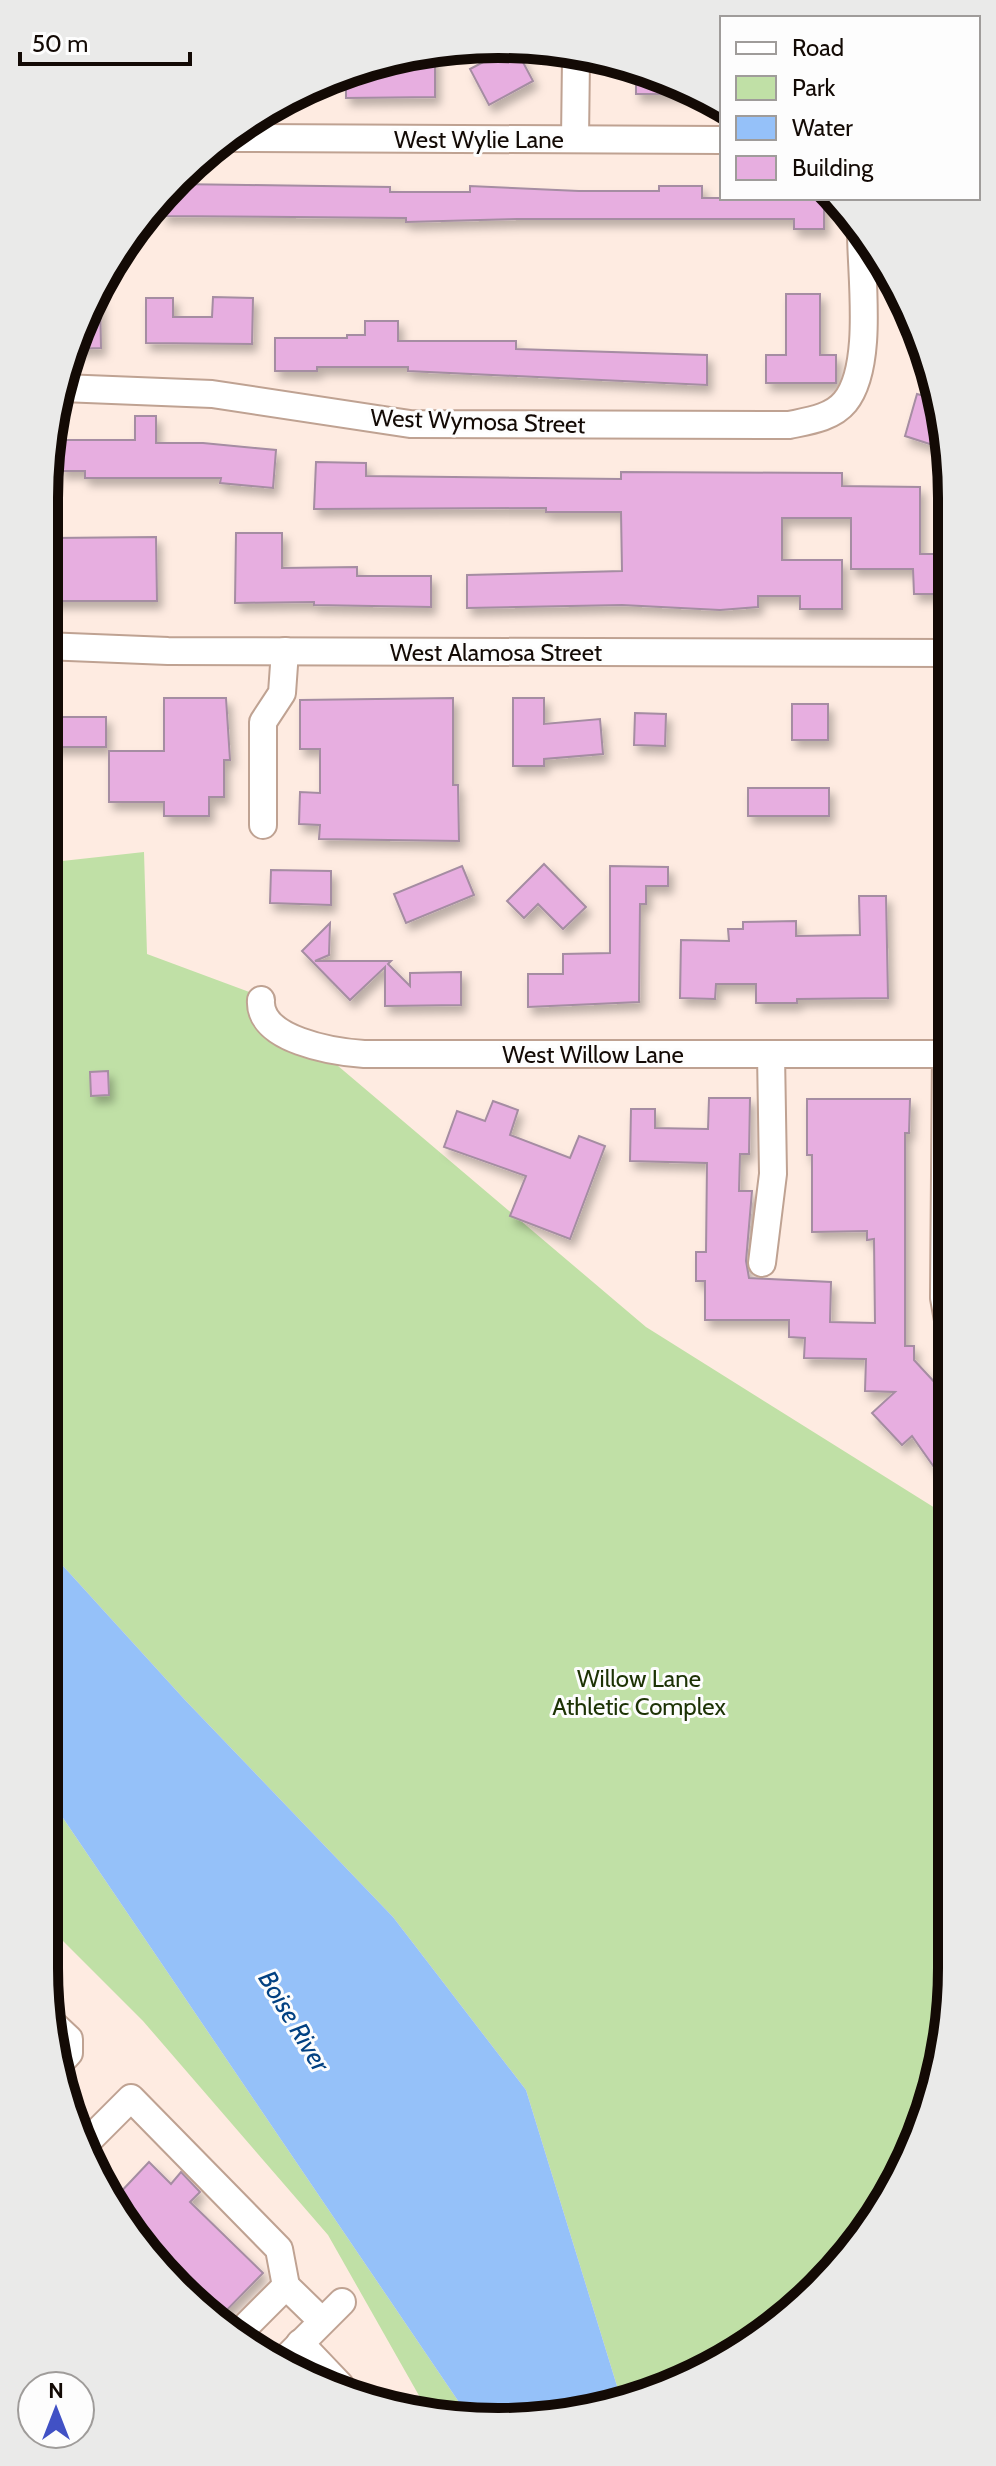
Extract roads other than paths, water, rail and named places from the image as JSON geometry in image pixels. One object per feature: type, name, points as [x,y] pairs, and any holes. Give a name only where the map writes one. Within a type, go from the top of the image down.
[{"type":"street","points":[[575,139],[576,65]]},
{"type":"street","name":"West Wylie Lane","points":[[245,138],[720,140]]},
{"type":"street","name":"West Wymosa Street","points":[[72,388],[212,394],[374,419],[456,426],[789,425],[820,418],[844,404],[858,382],[862,357],[861,250]]},
{"type":"street","name":"West Alamosa Street","points":[[58,646],[285,651],[938,653]]},
{"type":"street","points":[[263,825],[263,722],[282,693],[285,651]]},
{"type":"street","name":"West Willow Lane","points":[[261,1000],[260,1010],[267,1022],[303,1043],[336,1052],[938,1054]]},
{"type":"street","points":[[762,1263],[773,1174],[771,1054]]},
{"type":"street","points":[[63,2034],[69,2039],[66,2056]]},
{"type":"street","points":[[92,2137],[131,2098],[279,2249],[286,2286],[322,2321]]},
{"type":"street","points":[[245,2327],[286,2286]]},
{"type":"street","points":[[289,2355],[342,2302]]},
{"type":"street","points":[[300,2343],[331,2375]]},
{"type":"water","name":"Boise River","points":[[58,1560],[185,1700],[393,1917],[526,2090],[619,2391],[584,2400],[527,2407],[462,2406],[58,1811]]},
{"type":"park label","name":"Willow Lane Athletic Complex","points":[[639,1692]]}]
